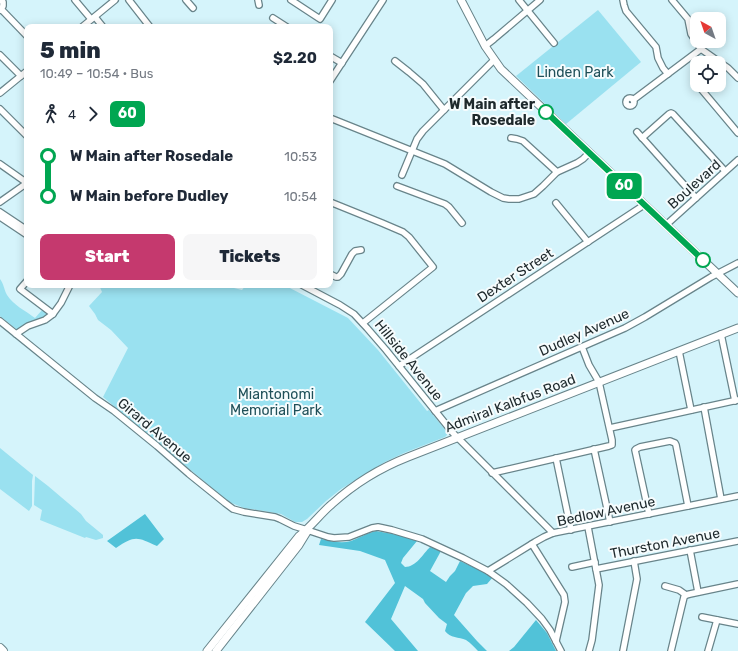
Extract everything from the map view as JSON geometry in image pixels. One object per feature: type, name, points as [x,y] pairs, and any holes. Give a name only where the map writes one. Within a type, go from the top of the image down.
[{"type":"highway","points":[[0,648],[3,651]]},
{"type":"main road","points":[[462,0],[485,46],[494,60],[511,79],[738,294]]},
{"type":"main road","name":"Admiral Kalbfus Road","points":[[216,651],[299,545],[308,530],[331,505],[369,476],[397,461],[738,328]]},
{"type":"main road","name":"Admiral Kalbfus Road","points":[[207,651],[283,555],[299,536],[308,530]]},
{"type":"street","points":[[1,0],[3,4],[0,10],[24,33]]},
{"type":"street","points":[[75,0],[100,24]]},
{"type":"street","points":[[86,24],[115,0]]},
{"type":"street","points":[[129,0],[148,24]]},
{"type":"street","points":[[186,0],[193,8]]},
{"type":"street","points":[[291,0],[320,19],[332,0]]},
{"type":"street","points":[[333,76],[383,0]]},
{"type":"street","points":[[519,0],[554,43]]},
{"type":"street","points":[[485,46],[540,0]]},
{"type":"street","points":[[623,0],[626,10],[656,47],[658,58],[668,74]]},
{"type":"street","points":[[672,0],[688,19],[691,34],[701,49],[728,68],[738,78]]},
{"type":"street","points":[[273,18],[282,24]]},
{"type":"street","points":[[633,100],[701,49]]},
{"type":"street","points":[[0,55],[21,76]]},
{"type":"street","points":[[333,58],[342,63]]},
{"type":"street","points":[[402,175],[417,139],[423,131],[494,60]]},
{"type":"street","points":[[395,61],[423,84],[444,110]]},
{"type":"street","points":[[0,94],[24,74]]},
{"type":"street","points":[[704,92],[738,133]]},
{"type":"street","points":[[0,109],[24,133]]},
{"type":"street","points":[[642,138],[671,113],[725,171]]},
{"type":"street","points":[[333,119],[450,166],[491,192],[503,198],[509,199],[519,199],[534,194],[556,172],[578,163],[590,153]]},
{"type":"street","points":[[637,132],[696,198]]},
{"type":"street","points":[[511,138],[525,143],[556,172]]},
{"type":"street","name":"Boulevard","points":[[666,225],[738,160]]},
{"type":"street","points":[[0,164],[24,181]]},
{"type":"street","points":[[0,202],[24,185]]},
{"type":"street","points":[[399,187],[445,204],[462,223]]},
{"type":"street","points":[[333,203],[382,222],[405,234],[411,239],[433,267],[363,323]]},
{"type":"street","points":[[556,203],[588,242]]},
{"type":"street","name":"Dexter Street","points":[[399,366],[644,205]]},
{"type":"street","points":[[0,212],[24,228]]},
{"type":"street","points":[[0,217],[24,233]]},
{"type":"street","points":[[333,276],[336,277],[340,276],[352,254],[355,251],[361,250]]},
{"type":"street","name":"Dudley Avenue","points":[[435,411],[632,325],[738,263]]},
{"type":"street","points":[[24,284],[20,289],[53,314]]},
{"type":"street","points":[[16,334],[28,326],[45,320],[53,314],[61,303],[68,288]]},
{"type":"street","name":"Hillside Avenue","points":[[308,288],[354,314],[458,437],[492,473],[554,533]]},
{"type":"street","name":"Girard Avenue","points":[[0,321],[95,398],[124,419],[233,509],[275,517],[294,526],[334,538],[349,537],[372,528],[385,528],[422,539],[488,571],[506,584],[527,603],[550,630],[561,651]]},
{"type":"street","points":[[610,428],[736,401],[721,334]]},
{"type":"street","points":[[492,473],[612,445],[610,428],[599,382],[589,365],[582,347]]},
{"type":"street","points":[[679,351],[691,410]]},
{"type":"street","points":[[704,407],[721,500]]},
{"type":"street","points":[[648,514],[635,450],[640,447],[673,441],[675,443],[688,506]]},
{"type":"street","points":[[594,449],[610,522]]},
{"type":"street","points":[[556,458],[571,530]]},
{"type":"street","name":"Bedlow Avenue","points":[[488,571],[544,537],[554,533],[738,496]]},
{"type":"street","points":[[588,527],[599,585],[592,640],[589,651]]},
{"type":"street","name":"Thurston Avenue","points":[[596,569],[738,541]]},
{"type":"street","points":[[532,544],[564,595],[556,641]]},
{"type":"street","points":[[690,550],[698,592]]},
{"type":"street","points":[[623,651],[637,579],[634,561]]},
{"type":"street","points":[[572,567],[595,562]]},
{"type":"street","points":[[684,597],[698,592],[738,584]]},
{"type":"street","points":[[665,586],[679,590],[684,597],[671,651]]},
{"type":"street","points":[[702,617],[738,624]]},
{"type":"street","points":[[708,651],[717,620]]},
{"type":"green space","name":"Linden Park","points":[[598,10],[641,62],[566,124],[516,76]]},
{"type":"green space","points":[[0,279],[7,295],[20,308],[35,318],[43,309],[48,313],[18,330],[16,329],[0,316]]},
{"type":"green space","name":"Miantonomi Memorial Park","points":[[100,288],[234,288],[242,290],[244,288],[290,288],[348,318],[378,350],[427,411],[429,410],[447,432],[447,435],[385,462],[341,489],[302,522],[295,522],[281,514],[244,508],[229,502],[103,397],[128,348],[111,330],[98,320],[89,306],[102,292]]},
{"type":"green space","points":[[0,448],[33,475],[32,506],[29,511],[0,489]]},
{"type":"green space","points":[[35,476],[81,514],[86,521],[103,535],[103,538],[96,540],[85,538],[40,520],[42,510],[34,505]]},
{"type":"shaded area","points":[[145,514],[164,539],[157,546],[140,539],[132,539],[116,548],[107,541]]},
{"type":"shaded area","points":[[376,531],[398,535],[417,541],[403,558],[401,563],[405,567],[416,563],[430,547],[441,551],[430,571],[446,582],[455,571],[460,561],[493,577],[487,584],[473,586],[466,593],[454,615],[487,651],[478,651],[466,640],[447,633],[445,631],[447,624],[439,618],[423,599],[405,586],[391,619],[418,651],[395,651],[365,622],[395,583],[385,560],[360,551],[319,545],[321,539],[336,542],[347,542]]},
{"type":"shaded area","points":[[536,620],[547,633],[556,651],[509,651],[514,647]]},
{"type":"bus line","name":"60","points":[[546,112],[703,260]]},
{"type":"place","name":"W Main after Rosedale","points":[[546,112]]}]
